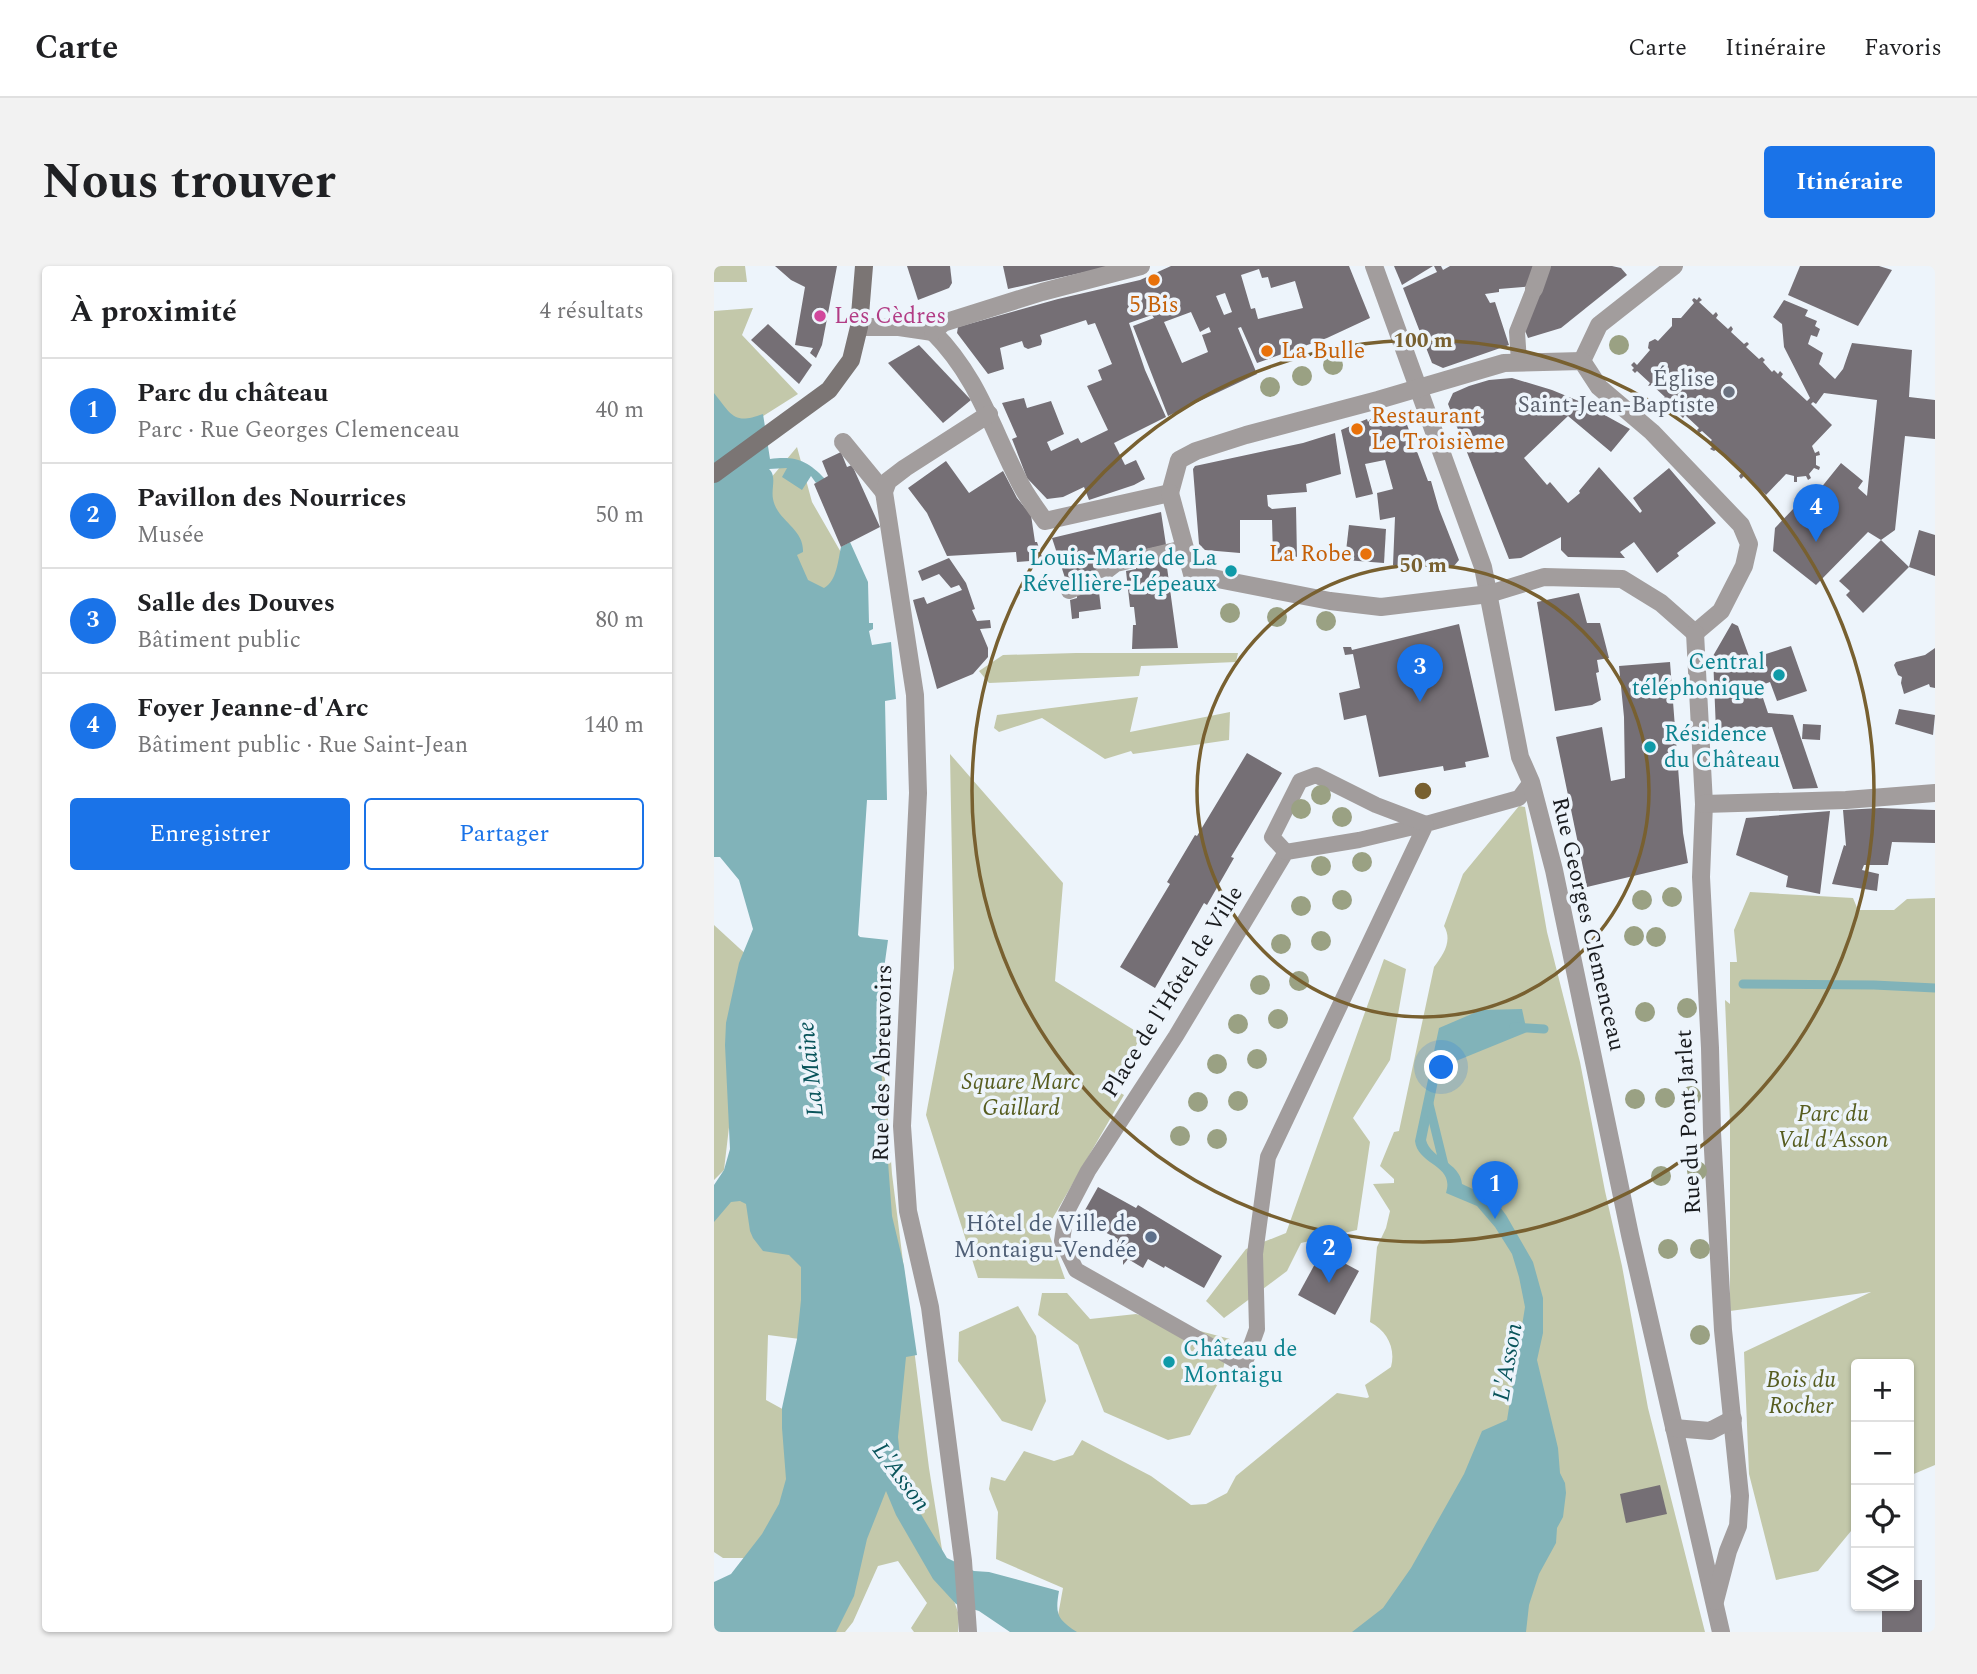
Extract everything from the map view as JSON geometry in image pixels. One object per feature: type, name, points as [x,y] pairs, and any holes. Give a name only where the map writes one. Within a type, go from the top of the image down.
[{"type":"main road","points":[[714,474],[829,390],[851,360],[859,327],[864,266]]},
{"type":"street","points":[[933,332],[943,323],[1042,292],[1141,266]]},
{"type":"street","name":"Rue Georges Clemenceau","points":[[1374,266],[1483,567],[1520,757],[1531,782],[1553,870],[1630,1235],[1721,1632]]},
{"type":"street","points":[[1534,289],[1542,266]]},
{"type":"street","points":[[1582,361],[1599,325],[1674,266]]},
{"type":"street","points":[[859,327],[899,327],[933,332],[954,354],[989,414],[1022,487],[1045,522],[1170,493]]},
{"type":"street","points":[[1582,361],[1599,387],[1652,432],[1741,525],[1749,544],[1744,566],[1721,611],[1695,633],[1661,603],[1622,579],[1544,577],[1489,594],[1381,607],[1330,601],[1192,574],[1170,493],[1179,460],[1196,451],[1246,435],[1504,363],[1582,361]]},
{"type":"street","points":[[884,492],[888,481],[905,468],[989,414]]},
{"type":"street","points":[[843,442],[884,492]]},
{"type":"street","name":"Rue des Abreuvoirs","points":[[884,492],[915,695],[918,793],[902,1126],[908,1211],[930,1307],[963,1561],[967,1625]]},
{"type":"street","name":"Rue du Pont Jarlet","points":[[1695,633],[1704,804],[1701,877],[1712,1132],[1724,1330],[1740,1496],[1738,1526],[1728,1551],[1715,1605]]},
{"type":"street","points":[[1704,804],[1846,800],[1935,793]]},
{"type":"street","points":[[1674,1429],[1710,1432],[1733,1419]]},
{"type":"lane","points":[[1519,362],[1517,332],[1534,289]]},
{"type":"lane","points":[[1069,591],[1094,581],[1116,564],[1184,548]]},
{"type":"lane","points":[[1426,824],[1376,805],[1316,775],[1300,781],[1272,837],[1286,852],[1359,840],[1426,824],[1518,798],[1531,782]]},
{"type":"lane","name":"Place de l'Hôtel de Ville","points":[[1286,852],[1176,1036],[1088,1171],[1066,1213],[1062,1241],[1076,1270],[1244,1365],[1256,1329],[1255,1254],[1268,1157],[1426,824]]},
{"type":"green space","points":[[714,266],[745,266],[747,282],[714,282]]},
{"type":"green space","points":[[753,308],[742,335],[798,394],[736,433],[714,426],[714,311]]},
{"type":"green space","points":[[797,447],[812,502],[850,568],[817,601],[760,491]]},
{"type":"green space","points":[[1238,653],[1236,662],[1141,666],[1139,676],[989,683],[979,671],[1003,655]]},
{"type":"green space","points":[[1138,697],[1130,732],[1230,712],[1229,740],[1133,754],[1131,751],[1105,759],[1042,718],[999,732],[994,728],[997,715]]},
{"type":"green space","name":"Square Marc Gaillard","points":[[950,754],[1063,883],[1055,981],[1142,1035],[1112,1088],[1124,1095],[1047,1228],[1065,1279],[978,1278],[926,1115],[954,968]]},
{"type":"green space","points":[[1519,806],[1525,807],[1547,932],[1580,1062],[1648,1408],[1705,1632],[1055,1632],[1063,1588],[996,1559],[998,1512],[989,1489],[991,1477],[1005,1481],[1024,1451],[1054,1461],[1073,1455],[1082,1440],[1151,1476],[1191,1505],[1206,1504],[1227,1493],[1236,1476],[1337,1393],[1367,1398],[1369,1397],[1365,1385],[1391,1367],[1389,1341],[1381,1330],[1370,1322],[1377,1247],[1390,1211],[1373,1184],[1394,1183],[1394,1179],[1380,1166],[1394,1132],[1399,1131],[1434,967],[1447,942],[1444,926],[1463,874]]},
{"type":"green space","name":"Parc du Val d'Asson","points":[[1750,892],[1853,898],[1858,910],[1894,910],[1907,899],[1935,898],[1935,1465],[1914,1474],[1914,1359],[1851,1359],[1851,1531],[1818,1571],[1776,1580],[1749,1474],[1744,1352],[1871,1292],[1730,1311],[1730,1122],[1725,1000],[1730,1004],[1730,962],[1737,962],[1734,930]]},
{"type":"green space","points":[[714,925],[762,969],[738,1050],[724,1170],[714,1180]]},
{"type":"green space","points":[[1384,959],[1406,969],[1390,1060],[1353,1118],[1370,1142],[1357,1230],[1301,1243],[1287,1271],[1224,1318],[1206,1301],[1246,1249],[1286,1233]]},
{"type":"green space","points":[[870,985],[885,993],[868,1032],[885,1079],[892,1174],[929,1468],[947,1581],[959,1615],[958,1632],[914,1632],[911,1628],[927,1603],[898,1561],[878,1566],[853,1622],[845,1632],[813,1632]]},
{"type":"green space","points":[[729,1187],[836,1243],[816,1341],[768,1335],[766,1400],[817,1428],[763,1558],[723,1558],[714,1552],[714,1204]]},
{"type":"green space","points":[[1042,1293],[1067,1293],[1090,1319],[1136,1314],[1230,1339],[1221,1378],[1190,1435],[1168,1440],[1104,1412],[1078,1345],[1038,1315]]},
{"type":"green space","points":[[1018,1306],[1036,1336],[1046,1401],[1032,1431],[1002,1421],[958,1361],[959,1332]]},
{"type":"water","name":"La Maine","points":[[714,393],[734,416],[745,418],[763,414],[770,459],[787,458],[800,461],[812,467],[825,479],[816,483],[811,476],[802,490],[782,477],[787,468],[769,469],[773,475],[775,507],[799,537],[803,552],[797,555],[808,580],[824,588],[828,585],[836,570],[841,547],[850,542],[868,582],[869,623],[873,623],[873,629],[869,631],[872,645],[891,642],[896,699],[885,701],[887,800],[867,800],[858,935],[888,940],[878,1012],[882,1081],[892,1216],[904,1266],[917,1355],[906,1357],[898,1437],[900,1479],[947,1558],[974,1571],[989,1572],[1059,1591],[1059,1615],[1077,1632],[1010,1632],[979,1611],[956,1604],[933,1579],[896,1515],[886,1491],[867,1539],[854,1596],[836,1632],[714,1632],[714,1582],[731,1574],[762,1534],[779,1504],[786,1479],[782,1408],[797,1339],[801,1267],[789,1255],[763,1251],[750,1231],[746,1204],[740,1201],[731,1202],[714,1222],[714,1185],[724,1170],[730,1149],[726,1023],[739,963],[753,929],[739,880],[720,857],[714,857]]},
{"type":"water","points":[[1522,1009],[1527,1032],[1451,1063],[1440,1071],[1426,1140],[1433,1152],[1456,1171],[1462,1184],[1494,1199],[1533,1262],[1543,1298],[1543,1333],[1537,1360],[1566,1493],[1556,1543],[1539,1574],[1529,1605],[1526,1632],[1352,1632],[1383,1608],[1411,1568],[1464,1474],[1482,1431],[1507,1420],[1525,1307],[1512,1254],[1495,1227],[1477,1206],[1446,1193],[1445,1176],[1422,1156],[1415,1141],[1439,1028],[1481,1010]]},
{"type":"building","points":[[775,266],[837,266],[822,345],[816,358],[810,353],[813,348],[795,345],[805,287],[791,280]]},
{"type":"building","points":[[907,266],[950,266],[952,283],[949,288],[918,300]]},
{"type":"building","points":[[1003,266],[1107,266],[1108,267],[1008,289]]},
{"type":"building","points":[[1171,266],[1349,266],[1370,318],[1327,338],[1257,363],[1241,327],[1238,328],[1257,374],[1168,416],[1133,326],[1154,318],[1152,315],[1129,323],[1145,370],[1166,417],[1114,443],[1125,465],[1136,460],[1145,479],[1089,500],[1084,487],[1063,497],[1047,499],[1027,478],[1012,439],[1017,437],[1002,403],[1024,398],[1027,408],[1051,401],[1064,434],[1047,442],[1051,451],[1078,438],[1081,443],[1108,430],[1087,386],[1102,380],[1098,370],[1112,364],[1095,323],[1088,325],[1086,320],[1040,335],[1041,345],[1028,349],[1022,341],[1000,348],[1004,369],[988,374],[957,333],[958,327],[1058,299],[1140,280]],"holes":[[[1259,269],[1262,278],[1268,277],[1271,288],[1295,281],[1303,308],[1258,319],[1255,308],[1251,309],[1241,275]],[[1225,293],[1232,312],[1224,315],[1216,296]],[[1191,312],[1200,332],[1209,327],[1211,332],[1202,335],[1208,352],[1182,363],[1164,322]]]},
{"type":"building","points":[[1394,266],[1433,266],[1402,285]]},
{"type":"building","points":[[1434,266],[1441,266],[1443,270],[1450,266],[1540,266],[1534,286],[1499,289],[1499,292],[1485,294],[1490,303],[1495,302],[1509,345],[1443,368],[1432,363],[1403,288],[1437,272]]},
{"type":"building","points":[[1546,266],[1612,266],[1621,268],[1627,275],[1561,328],[1528,338],[1524,328]]},
{"type":"building","points":[[1800,266],[1879,266],[1892,270],[1858,326],[1788,295]]},
{"type":"building","points":[[1699,297],[1702,300],[1699,302],[1713,315],[1716,312],[1716,318],[1728,329],[1731,326],[1731,332],[1744,344],[1749,344],[1746,347],[1759,359],[1762,357],[1772,372],[1774,370],[1778,374],[1780,371],[1783,374],[1781,377],[1807,401],[1810,398],[1784,347],[1782,324],[1773,317],[1784,300],[1808,310],[1805,316],[1817,321],[1815,326],[1820,329],[1817,337],[1811,335],[1808,344],[1823,353],[1819,364],[1835,379],[1843,369],[1852,343],[1912,350],[1909,397],[1935,400],[1935,439],[1905,436],[1895,530],[1881,540],[1868,532],[1816,585],[1773,551],[1775,528],[1816,485],[1820,489],[1841,463],[1863,481],[1858,488],[1867,496],[1877,400],[1824,393],[1816,404],[1813,402],[1811,404],[1832,425],[1812,446],[1815,453],[1819,451],[1816,465],[1820,467],[1819,470],[1814,468],[1808,480],[1806,476],[1797,477],[1797,482],[1794,482],[1794,476],[1786,474],[1766,495],[1745,475],[1741,479],[1739,476],[1742,472],[1717,449],[1710,449],[1713,446],[1709,443],[1712,440],[1702,431],[1699,433],[1699,428],[1685,415],[1683,418],[1680,415],[1682,412],[1669,400],[1666,402],[1663,399],[1665,397],[1652,385],[1648,386],[1650,383],[1637,371],[1635,373],[1632,370],[1634,368],[1631,365],[1634,362],[1637,365],[1650,350],[1649,342],[1655,339],[1658,341],[1672,326],[1672,318],[1681,318],[1694,303],[1692,300]]},
{"type":"building","points":[[768,324],[812,365],[799,384],[751,340]]},
{"type":"building","points":[[919,345],[971,400],[943,423],[888,363]]},
{"type":"building","points":[[1512,378],[1581,402],[1630,429],[1611,452],[1568,416],[1524,458],[1547,485],[1550,482],[1568,503],[1580,493],[1599,467],[1640,513],[1642,511],[1633,498],[1669,468],[1716,523],[1677,553],[1679,556],[1657,573],[1634,542],[1620,552],[1625,558],[1568,557],[1561,550],[1561,537],[1521,558],[1509,559],[1448,404],[1453,393],[1469,386],[1489,380]]},
{"type":"building","points":[[1392,409],[1403,414],[1428,481],[1431,481],[1459,560],[1454,566],[1393,565],[1395,517],[1380,520],[1377,493],[1393,489],[1385,460],[1365,464],[1373,494],[1356,498],[1341,430],[1367,419],[1368,422],[1374,415]]},
{"type":"building","points":[[1335,433],[1341,474],[1306,484],[1307,492],[1267,495],[1268,506],[1272,509],[1296,507],[1297,557],[1273,556],[1272,520],[1240,520],[1240,553],[1205,550],[1199,544],[1193,469],[1195,466],[1303,443]]},
{"type":"building","points":[[841,452],[847,467],[852,465],[880,527],[841,547],[814,484],[828,476],[822,461]]},
{"type":"building","points":[[946,461],[969,493],[1003,471],[1017,498],[1031,515],[1035,542],[1043,560],[1017,562],[1016,552],[947,556],[927,513],[908,488]]},
{"type":"building","points":[[1161,512],[1166,545],[1095,560],[1099,572],[1067,584],[1052,538]]},
{"type":"building","points":[[1349,525],[1386,529],[1384,563],[1345,560]]},
{"type":"building","points":[[1919,530],[1935,535],[1935,576],[1909,567]]},
{"type":"building","points":[[1881,540],[1909,567],[1863,613],[1846,595],[1850,591],[1839,581]]},
{"type":"building","points":[[949,558],[966,583],[977,621],[990,620],[991,628],[980,629],[988,648],[988,657],[973,674],[937,689],[913,600],[924,597],[927,604],[962,590],[959,585],[951,588],[939,574],[922,581],[918,571]]},
{"type":"building","points":[[1166,560],[1178,648],[1132,649],[1133,625],[1136,625],[1134,607],[1130,607],[1126,571]]},
{"type":"building","points":[[1099,592],[1101,609],[1079,612],[1079,618],[1072,619],[1070,600],[1077,598],[1077,595]]},
{"type":"building","points":[[1579,593],[1587,623],[1600,623],[1609,658],[1597,660],[1599,672],[1596,673],[1601,700],[1592,705],[1555,711],[1537,602]]},
{"type":"building","points":[[1732,623],[1738,626],[1750,659],[1791,646],[1807,691],[1777,701],[1770,682],[1759,686],[1768,713],[1793,715],[1818,788],[1793,789],[1772,727],[1716,731],[1713,656]]},
{"type":"building","points":[[1459,624],[1489,757],[1465,762],[1466,767],[1444,771],[1443,766],[1379,777],[1366,715],[1344,720],[1339,693],[1360,688],[1353,654],[1345,655],[1343,647],[1351,647],[1352,650]]},
{"type":"building","points":[[1935,648],[1935,688],[1929,684],[1904,694],[1902,677],[1898,675],[1894,665],[1896,662],[1925,655]]},
{"type":"building","points":[[1670,662],[1683,833],[1688,863],[1587,887],[1556,737],[1602,727],[1611,781],[1625,778],[1624,717],[1619,666]]},
{"type":"building","points":[[1899,709],[1935,715],[1933,735],[1895,724]]},
{"type":"building","points":[[1803,724],[1821,725],[1820,740],[1802,739]]},
{"type":"building","points":[[1247,753],[1282,773],[1231,857],[1234,858],[1207,905],[1204,903],[1155,988],[1120,967],[1170,884],[1167,882]]},
{"type":"building","points":[[1843,810],[1935,810],[1935,843],[1892,842],[1888,865],[1864,865],[1862,870],[1879,874],[1877,891],[1832,884],[1844,845],[1846,846]]},
{"type":"building","points":[[1830,811],[1820,894],[1786,887],[1788,876],[1736,855],[1746,818]]},
{"type":"building","name":"Hôtel de Ville de Montaigu-Vendée","points":[[1098,1187],[1136,1208],[1138,1205],[1222,1256],[1204,1288],[1148,1259],[1143,1268],[1128,1259],[1123,1265],[1123,1254],[1128,1248],[1117,1242],[1118,1239],[1080,1219]]},
{"type":"building","points":[[1322,1251],[1359,1271],[1335,1315],[1298,1295]]},
{"type":"building","points":[[1660,1485],[1667,1514],[1626,1523],[1620,1494]]},
{"type":"building","points":[[1914,1580],[1922,1580],[1922,1632],[1882,1632],[1882,1611],[1914,1611]]},
{"type":"waterway","name":"L'Asson","points":[[1743,984],[1935,988]]},
{"type":"waterway","name":"L'Asson","points":[[1514,1027],[1544,1029]]},
{"type":"waterway","name":"L'Asson","points":[[1429,1104],[1444,1165]]},
{"type":"place","name":"5 Bis","points":[[1154,280]]},
{"type":"place","name":"Les Cèdres","points":[[820,316]]},
{"type":"place","name":"La Bulle","points":[[1267,351]]},
{"type":"place","name":"Église Saint-Jean-Baptiste","points":[[1729,392]]},
{"type":"place","name":"Restaurant Le Troisième","points":[[1357,429]]},
{"type":"place","name":"Foyer Jeanne-d'Arc","points":[[1816,542]]},
{"type":"place","name":"La Robe","points":[[1366,554]]},
{"type":"place","name":"Louis-Marie de La Révellière-Lépeaux","points":[[1231,571]]},
{"type":"place","name":"Central téléphonique","points":[[1779,675]]},
{"type":"place","name":"Salle des Douves","points":[[1420,702]]},
{"type":"place","name":"Résidence du Château","points":[[1650,747]]},
{"type":"place","name":"Parc du château","points":[[1495,1219]]},
{"type":"place","name":"Hôtel de Ville de Montaigu-Vendée","points":[[1151,1237]]},
{"type":"place","name":"Pavillon des Nourrices","points":[[1329,1283]]},
{"type":"place","name":"Château de Montaigu","points":[[1169,1362]]},
{"type":"park label","name":"Bois du Rocher","points":[[1801,1393]]}]
